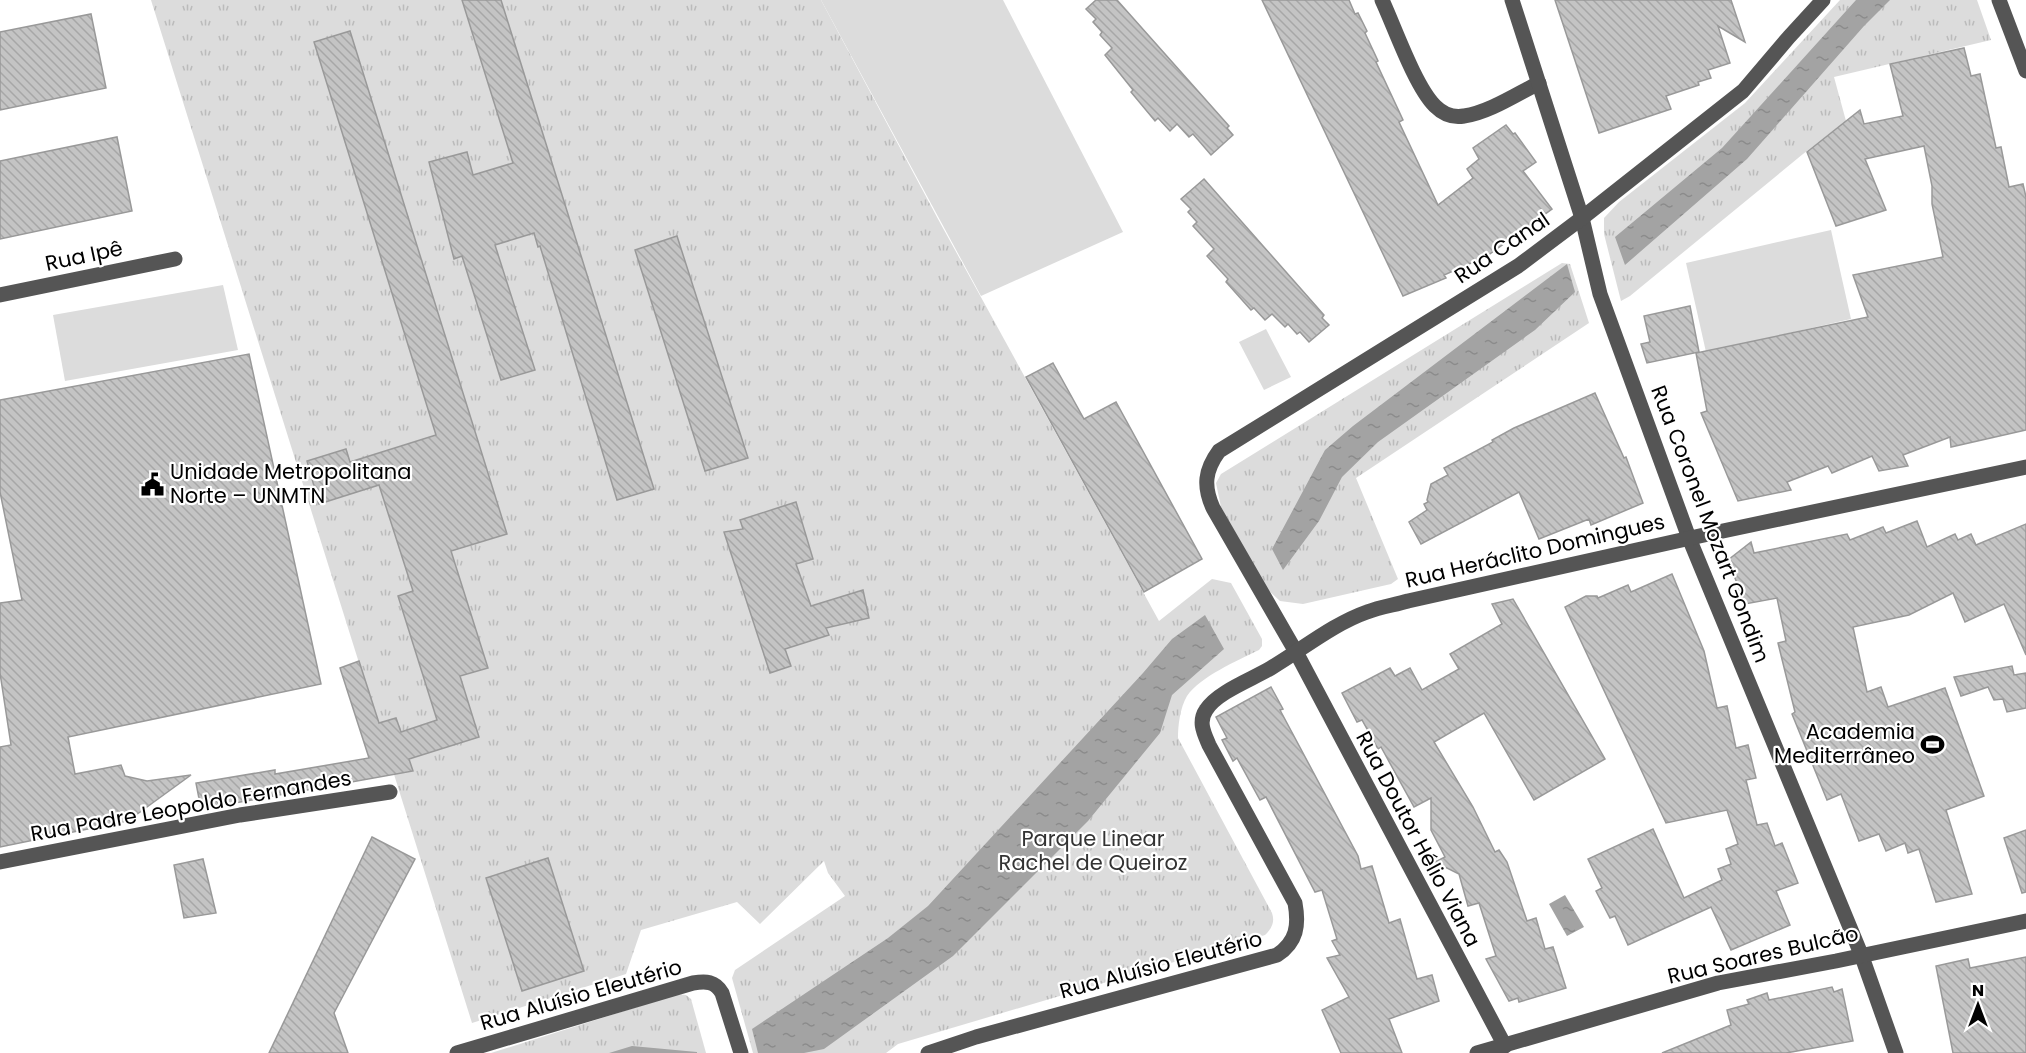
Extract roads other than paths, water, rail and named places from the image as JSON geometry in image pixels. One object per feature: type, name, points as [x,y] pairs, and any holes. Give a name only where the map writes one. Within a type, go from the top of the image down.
[{"type":"street","points":[[1382,0],[1424,93],[1436,108],[1449,116],[1464,117],[1483,111],[1539,83]]},
{"type":"street","name":"Rua Coronel Mozart Gondim","points":[[1512,0],[1582,218],[1600,294],[1689,538],[1861,954],[1896,1053]]},
{"type":"street","name":"Rua Canal","points":[[1296,652],[1213,508],[1205,487],[1210,462],[1219,451],[1518,266],[1582,218],[1743,91],[1823,0]]},
{"type":"street","points":[[2000,0],[2026,71]]},
{"type":"street","name":"Rua Ipê","points":[[0,295],[176,259]]},
{"type":"street","name":"Rua Heráclito Domingues","points":[[1296,652],[1336,627],[1367,612],[1408,601],[1689,538],[2026,467]]},
{"type":"street","name":"Rua Doutor Hélio Viana","points":[[1296,652],[1505,1046]]},
{"type":"street","name":"Rua Aluísio Eleutério","points":[[928,1053],[987,1034],[1277,955],[1286,949],[1298,928],[1295,903],[1209,745],[1202,729],[1202,719],[1206,709],[1214,700],[1296,652]]},
{"type":"street","name":"Rua Padre Leopoldo Fernandes","points":[[0,862],[240,815],[390,792]]},
{"type":"street","name":"Rua Soares Bulcão","points":[[1477,1053],[1718,982],[1836,961],[2026,921]]},
{"type":"street","name":"Rua Aluísio Eleutério","points":[[457,1053],[693,983],[704,982],[711,982],[718,986],[722,993],[741,1053]]},
{"type":"water","points":[[1856,0],[1890,0],[1864,26],[1747,159],[1625,265],[1615,237],[1722,148]]},
{"type":"water","points":[[1567,264],[1575,292],[1535,330],[1378,442],[1342,477],[1319,521],[1283,570],[1272,549],[1325,450],[1353,426]]},
{"type":"water","points":[[1205,615],[1224,649],[1172,695],[1160,733],[1088,821],[953,956],[824,1049],[804,1053],[758,1053],[752,1029],[888,938],[928,906],[1172,639]]},
{"type":"water","points":[[1565,895],[1584,927],[1567,936],[1549,904]]},
{"type":"water","points":[[632,1046],[697,1052],[697,1053],[609,1053]]},
{"type":"place","name":"Unidade Metropolitana Norte – UNMTN","points":[[152,484]]},
{"type":"place","name":"Academia Mediterrâneo","points":[[1933,744]]},
{"type":"park label","name":"Parque Linear Rachel de Queiroz","points":[[1093,851]]}]
